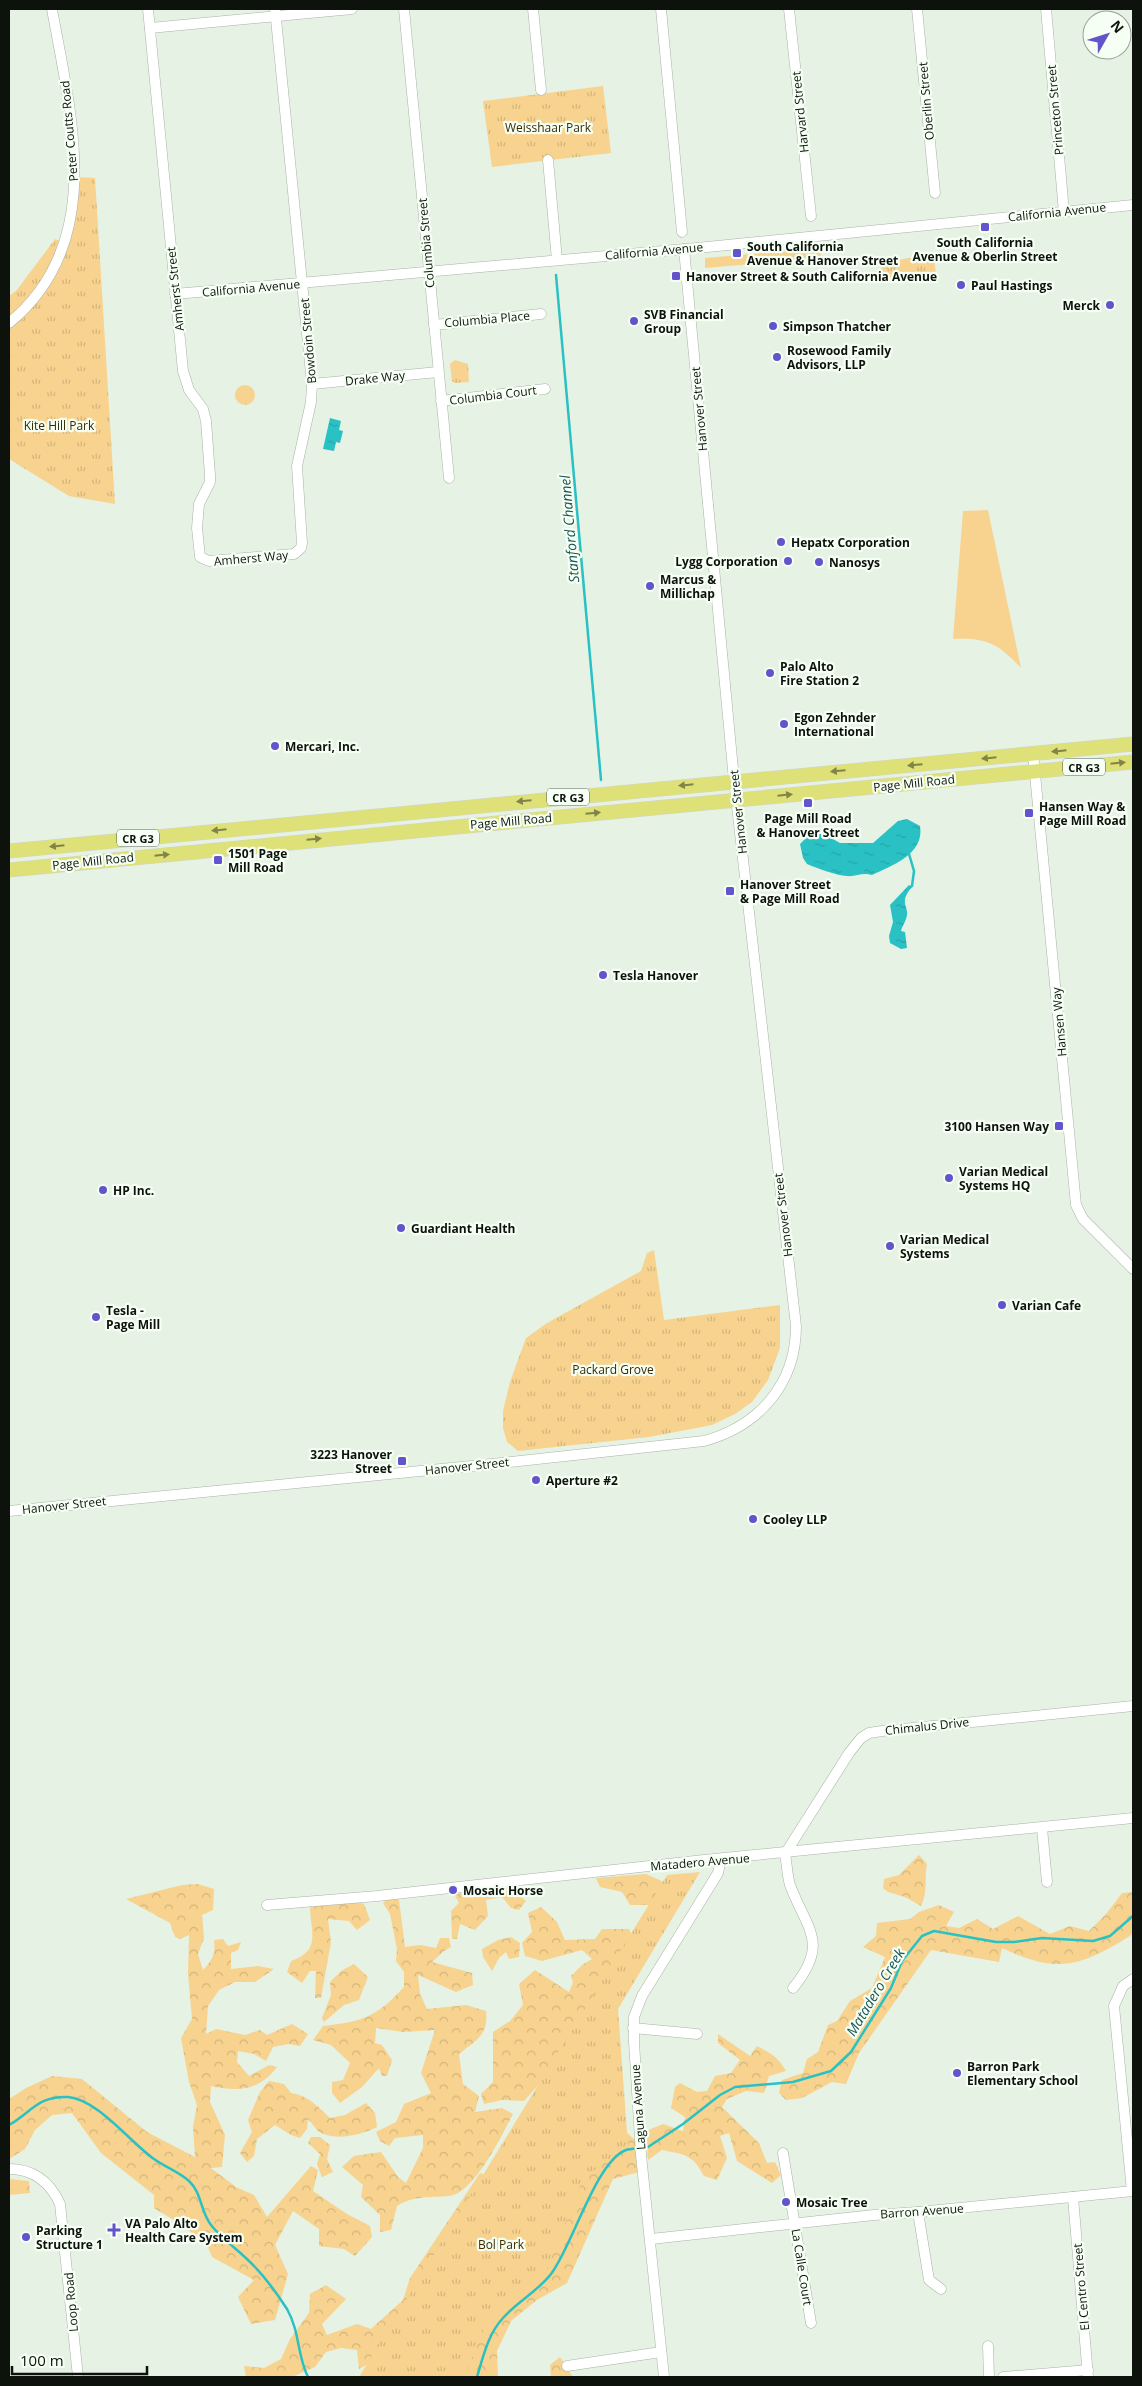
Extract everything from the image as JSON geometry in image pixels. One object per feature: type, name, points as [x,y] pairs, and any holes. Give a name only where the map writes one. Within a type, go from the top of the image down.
[{"type":"main road","name":"Page Mill Road","points":[[9,850],[734,780],[1133,744]]},
{"type":"main road","name":"Page Mill Road","points":[[9,870],[1133,762]]},
{"type":"main road","points":[[250,846],[268,826]]},
{"type":"street","name":"Peter Coutts Road","points":[[9,323],[31,302],[49,279],[66,243],[72,211],[75,177],[69,108],[52,9]]},
{"type":"street","name":"Amherst Street","points":[[148,9],[184,380],[203,409],[206,421],[210,482],[199,504],[196,528],[198,551],[203,560]]},
{"type":"street","points":[[150,28],[276,12],[352,9]]},
{"type":"street","name":"Columbia Street","points":[[404,9],[449,478]]},
{"type":"street","points":[[533,9],[541,90]]},
{"type":"street","points":[[660,9],[682,232]]},
{"type":"street","name":"Harvard Street","points":[[789,9],[811,216]]},
{"type":"street","name":"Oberlin Street","points":[[917,9],[935,193]]},
{"type":"street","name":"Princeton Street","points":[[1046,9],[1064,212]]},
{"type":"street","name":"Bowdoin Street","points":[[276,12],[312,384],[311,402],[297,466],[303,535],[299,552]]},
{"type":"street","points":[[548,160],[557,260]]},
{"type":"street","name":"California Avenue","points":[[175,294],[684,249],[1133,205]]},
{"type":"street","name":"Hanover Street","points":[[9,1511],[687,1443],[721,1436],[738,1428],[757,1414],[771,1400],[787,1374],[794,1350],[796,1326],[736,800],[684,249]]},
{"type":"street","name":"Columbia Place","points":[[434,325],[541,314]]},
{"type":"street","name":"Drake Way","points":[[312,384],[438,372]]},
{"type":"street","name":"Columbia Court","points":[[441,401],[545,389]]},
{"type":"street","name":"Amherst Way","points":[[203,560],[209,562],[291,555],[299,552]]},
{"type":"street","name":"Hansen Way","points":[[1033,753],[1076,1205],[1083,1219],[1133,1269]]},
{"type":"street","name":"Chimalus Drive","points":[[785,1854],[849,1753],[861,1738],[869,1733],[918,1726],[1133,1706]]},
{"type":"street","name":"Matadero Avenue","points":[[267,1905],[386,1895],[1133,1818]]},
{"type":"street","points":[[1042,1828],[1047,1882]]},
{"type":"street","points":[[785,1854],[790,1883],[811,1928],[813,1941],[807,1971],[792,1988]]},
{"type":"street","name":"Laguna Avenue","points":[[664,2377],[641,2155],[633,2028],[634,2017],[642,1996],[718,1872],[721,1859]]},
{"type":"street","points":[[1133,1979],[1122,1986],[1114,2006],[1128,2085],[1133,2191]]},
{"type":"street","points":[[633,2028],[697,2034]]},
{"type":"street","name":"La Calle Court","points":[[783,2153],[811,2323]]},
{"type":"street","name":"Loop Road","points":[[9,2169],[26,2171],[44,2180],[55,2192],[60,2204],[78,2377]]},
{"type":"street","name":"Barron Avenue","points":[[651,2240],[874,2215],[1133,2191]]},
{"type":"street","name":"El Centro Street","points":[[1073,2197],[1088,2374]]},
{"type":"street","points":[[918,2212],[929,2280],[941,2289]]},
{"type":"street","points":[[988,2346],[990,2377]]},
{"type":"street","points":[[567,2366],[661,2352]]},
{"type":"street","points":[[1003,2377],[1088,2374]]},
{"type":"green space","name":"Weisshaar Park","points":[[603,86],[611,153],[492,167],[483,101]]},
{"type":"green space","name":"Kite Hill Park","points":[[75,177],[95,178],[115,504],[69,496],[9,459],[9,296],[16,291],[55,239],[65,243]]},
{"type":"green space","points":[[821,248],[821,258],[705,268],[705,258]]},
{"type":"green space","points":[[934,255],[936,276],[883,282],[880,262]]},
{"type":"green space","points":[[455,360],[468,364],[469,382],[455,383],[452,381],[450,364]]},
{"type":"green space","points":[[245,385],[252,388],[255,395],[252,402],[245,405],[238,402],[235,395],[238,388]]},
{"type":"green space","points":[[988,510],[1021,668],[1006,653],[991,644],[974,639],[953,639],[963,511]]},
{"type":"green space","name":"Packard Grove","points":[[654,1250],[664,1320],[780,1305],[780,1348],[768,1380],[752,1402],[735,1414],[712,1425],[649,1437],[518,1451],[507,1442],[503,1428],[503,1411],[510,1382],[526,1338],[547,1323],[641,1271],[647,1253]]},
{"type":"green space","points":[[919,1855],[927,1864],[925,1891],[921,1906],[883,1888],[884,1879],[899,1875]]},
{"type":"green space","name":"Bol Park","points":[[700,1872],[618,2009],[628,2146],[583,2178],[545,2274],[484,2329],[464,2377],[359,2377],[667,1875]]},
{"type":"green space","points":[[646,1874],[668,1884],[657,1905],[630,1905],[622,1892],[600,1887],[596,1878]]},
{"type":"green space","points":[[198,1884],[214,1889],[213,1910],[202,1915],[204,1938],[198,1954],[203,1970],[213,1956],[214,1940],[223,1939],[228,1946],[241,1942],[238,1950],[231,1953],[231,1969],[258,1966],[274,1969],[255,1982],[235,1982],[219,1990],[208,2006],[206,2034],[216,2029],[245,2035],[260,2030],[267,2035],[292,2024],[308,2034],[300,2046],[289,2044],[273,2047],[266,2061],[254,2054],[238,2051],[237,2062],[249,2076],[269,2065],[277,2067],[263,2081],[247,2088],[239,2089],[211,2086],[210,2102],[225,2135],[222,2167],[211,2168],[236,2187],[254,2195],[267,2217],[311,2166],[318,2170],[313,2191],[347,2214],[370,2226],[372,2237],[355,2256],[344,2249],[319,2246],[319,2229],[293,2211],[275,2245],[288,2274],[275,2320],[251,2324],[238,2297],[254,2280],[212,2257],[207,2245],[182,2225],[154,2208],[154,2195],[101,2153],[72,2113],[52,2115],[35,2130],[25,2149],[9,2159],[9,2099],[26,2088],[52,2076],[82,2079],[147,2132],[195,2157],[193,2127],[197,2105],[189,2082],[181,2038],[192,2019],[188,1974],[189,1935],[180,1939],[175,1937],[170,1923],[126,1899],[182,1885]]},
{"type":"green space","points":[[502,1887],[513,1891],[526,1901],[519,1910],[511,1908],[502,1897],[486,1900],[488,1916],[475,1930],[460,1924],[457,1939],[452,1939],[451,1911],[459,1903],[454,1894]]},
{"type":"green space","points":[[1133,1892],[1133,1932],[1130,1936],[1097,1955],[1082,1960],[1053,1964],[1021,1956],[1002,1948],[999,1962],[931,1950],[859,2053],[846,2084],[832,2082],[802,2098],[786,2100],[779,2093],[782,2080],[803,2073],[807,2059],[818,2052],[828,2025],[837,2021],[850,2001],[872,1988],[885,1957],[863,1947],[876,1936],[877,1923],[910,1919],[919,1912],[939,1905],[954,1912],[946,1926],[959,1928],[977,1919],[993,1929],[1018,1916],[1050,1934],[1070,1926],[1089,1931],[1106,1914],[1122,1893]]},
{"type":"green space","points":[[391,1896],[399,1900],[405,1947],[420,1945],[436,1948],[440,1938],[449,1938],[451,1947],[432,1962],[472,1973],[473,1985],[456,1992],[418,1975],[420,1994],[427,2009],[466,2005],[486,2011],[485,2026],[480,2036],[459,2054],[463,2084],[479,2096],[475,2112],[502,2108],[513,2114],[495,2149],[468,2185],[458,2193],[449,2196],[422,2198],[403,2202],[397,2206],[391,2230],[380,2232],[380,2215],[361,2197],[363,2185],[342,2167],[354,2156],[381,2152],[398,2177],[406,2183],[423,2148],[423,2135],[395,2138],[389,2146],[380,2141],[376,2132],[396,2122],[404,2104],[431,2093],[421,2073],[435,2030],[403,2032],[376,2028],[375,2043],[382,2045],[392,2060],[387,2076],[382,2076],[379,2068],[362,2087],[340,2103],[332,2093],[332,2082],[343,2080],[350,2063],[331,2045],[313,2040],[323,2026],[359,2020],[376,2012],[404,1987],[404,1972],[396,1961],[397,1949],[390,1914],[383,1903]]},
{"type":"green space","points":[[355,1901],[364,1904],[370,1920],[357,1930],[349,1921],[328,1919],[331,1942],[321,1998],[315,1998],[316,1971],[310,1971],[302,1983],[287,1972],[291,1961],[307,1952],[310,1946],[312,1933],[310,1907]]},
{"type":"green space","points":[[541,1907],[557,1922],[565,1940],[595,1939],[602,1929],[629,1929],[635,1941],[550,2072],[524,2101],[502,2100],[484,2104],[481,2094],[493,2082],[493,2032],[510,2021],[523,2005],[519,1984],[535,1970],[569,1992],[573,1983],[571,1976],[582,1965],[592,1959],[582,1950],[542,1961],[525,1956],[522,1943],[532,1932],[528,1913]]},
{"type":"green space","points":[[511,1937],[520,1943],[519,1957],[509,1959],[506,1952],[499,1958],[492,1971],[483,1957],[482,1949],[498,1940]]},
{"type":"green space","points":[[354,1964],[368,1977],[359,2000],[344,2005],[324,2022],[322,2018],[331,1995],[330,1982],[341,1971]]},
{"type":"green space","points":[[718,2034],[750,2056],[757,2046],[777,2059],[786,2071],[769,2076],[764,2093],[746,2091],[727,2099],[722,2107],[759,2143],[767,2163],[775,2162],[781,2175],[772,2183],[737,2161],[729,2133],[720,2136],[727,2158],[717,2180],[704,2176],[692,2159],[683,2155],[662,2150],[648,2160],[646,2131],[663,2124],[683,2131],[685,2117],[671,2108],[675,2087],[680,2083],[697,2092],[707,2091],[715,2076],[731,2073],[740,2060],[718,2043]]},
{"type":"green space","points":[[269,2081],[284,2084],[291,2093],[308,2099],[330,2118],[345,2115],[366,2103],[375,2113],[377,2127],[356,2135],[339,2137],[318,2131],[308,2119],[307,2129],[300,2138],[275,2125],[257,2139],[254,2156],[247,2162],[240,2153],[252,2132],[248,2120],[260,2092]]},
{"type":"green space","points":[[624,2130],[638,2143],[639,2172],[613,2179],[567,2283],[537,2300],[511,2321],[497,2351],[498,2377],[449,2377],[555,2197]]},
{"type":"green space","points":[[311,2137],[320,2137],[330,2145],[327,2159],[333,2172],[322,2177],[317,2164],[320,2154],[308,2143]]},
{"type":"green space","points":[[480,2173],[486,2175],[372,2362],[359,2369],[357,2350],[341,2348],[326,2352],[315,2367],[292,2377],[246,2377],[244,2366],[264,2368],[281,2359],[290,2339],[309,2313],[310,2294],[326,2285],[346,2299],[322,2324],[327,2335],[357,2324],[371,2329],[403,2300],[410,2278]]},
{"type":"green space","points":[[9,2179],[29,2181],[30,2193],[9,2195]]},
{"type":"green space","points":[[560,2357],[573,2377],[551,2377],[550,2365]]},
{"type":"water","points":[[330,418],[341,421],[339,430],[343,431],[340,443],[336,442],[334,451],[323,449]]},
{"type":"water","points":[[907,819],[920,826],[920,836],[917,844],[905,858],[872,875],[850,876],[837,874],[807,864],[803,858],[800,844],[811,833],[824,834],[840,843],[873,843],[898,821]]},
{"type":"water","points":[[909,885],[912,887],[905,897],[907,915],[901,931],[905,932],[907,948],[901,949],[890,943],[889,936],[893,922],[890,905]]},
{"type":"waterway","name":"Stanford Channel","points":[[556,275],[601,780]]},
{"type":"waterway","points":[[909,854],[914,871],[912,886],[909,888]]},
{"type":"waterway","name":"Matadero Creek","points":[[643,2147],[648,2147],[683,2124],[720,2095],[735,2087],[793,2082],[831,2071],[851,2052],[891,1988],[902,1961],[922,1936],[934,1931],[996,1942],[1014,1942],[1042,1938],[1093,1941],[1110,1936],[1133,1916]]},
{"type":"waterway","name":"Matadero Creek","points":[[9,2125],[49,2099],[68,2097],[79,2100],[102,2113],[145,2152],[189,2181],[196,2191],[207,2220],[219,2234],[260,2272],[287,2309],[294,2326],[304,2369],[308,2377]]},
{"type":"waterway","name":"Matadero Creek","points":[[477,2377],[493,2331],[509,2312],[540,2286],[551,2274],[605,2170],[615,2157],[626,2150],[637,2148]]},
{"type":"place","name":"South California Avenue & Oberlin Street","points":[[985,227]]},
{"type":"place","name":"South California Avenue & Hanover Street","points":[[737,253]]},
{"type":"place","name":"Hanover Street & South California Avenue","points":[[676,276]]},
{"type":"place","name":"Paul Hastings","points":[[961,285]]},
{"type":"place","name":"Merck","points":[[1110,305]]},
{"type":"place","name":"SVB Financial Group","points":[[634,321]]},
{"type":"place","name":"Simpson Thatcher","points":[[773,326]]},
{"type":"place","name":"Rosewood Family Advisors, LLP","points":[[777,357]]},
{"type":"place","name":"Hepatx Corporation","points":[[781,542]]},
{"type":"place","name":"Lygg Corporation","points":[[788,561]]},
{"type":"place","name":"Nanosys","points":[[819,562]]},
{"type":"place","name":"Marcus & Millichap","points":[[650,586]]},
{"type":"place","name":"Palo Alto Fire Station 2","points":[[770,673]]},
{"type":"place","name":"Egon Zehnder International","points":[[784,724]]},
{"type":"place","name":"Mercari, Inc.","points":[[275,746]]},
{"type":"place","name":"Page Mill Road & Hanover Street","points":[[808,803]]},
{"type":"place","name":"Hansen Way & Page Mill Road","points":[[1029,813]]},
{"type":"place","name":"1501 Page Mill Road","points":[[218,860]]},
{"type":"place","name":"Hanover Street & Page Mill Road","points":[[730,891]]},
{"type":"place","name":"Tesla Hanover","points":[[603,975]]},
{"type":"place","name":"3100 Hansen Way","points":[[1059,1126]]},
{"type":"place","name":"Varian Medical Systems HQ","points":[[949,1178]]},
{"type":"place","name":"HP Inc.","points":[[103,1190]]},
{"type":"place","name":"Guardiant Health","points":[[401,1228]]},
{"type":"place","name":"Varian Medical Systems","points":[[890,1246]]},
{"type":"place","name":"Varian Cafe","points":[[1002,1305]]},
{"type":"place","name":"Tesla - Page Mill","points":[[96,1317]]},
{"type":"place","name":"3223 Hanover Street","points":[[402,1461]]},
{"type":"place","name":"Aperture #2","points":[[536,1480]]},
{"type":"place","name":"Cooley LLP","points":[[753,1519]]},
{"type":"place","name":"Mosaic Horse","points":[[453,1890]]},
{"type":"place","name":"Barron Park Elementary School","points":[[957,2073]]},
{"type":"place","name":"Mosaic Tree","points":[[786,2202]]},
{"type":"place","name":"VA Palo Alto Health Care System","points":[[114,2230]]},
{"type":"place","name":"Parking Structure 1","points":[[26,2237]]}]
